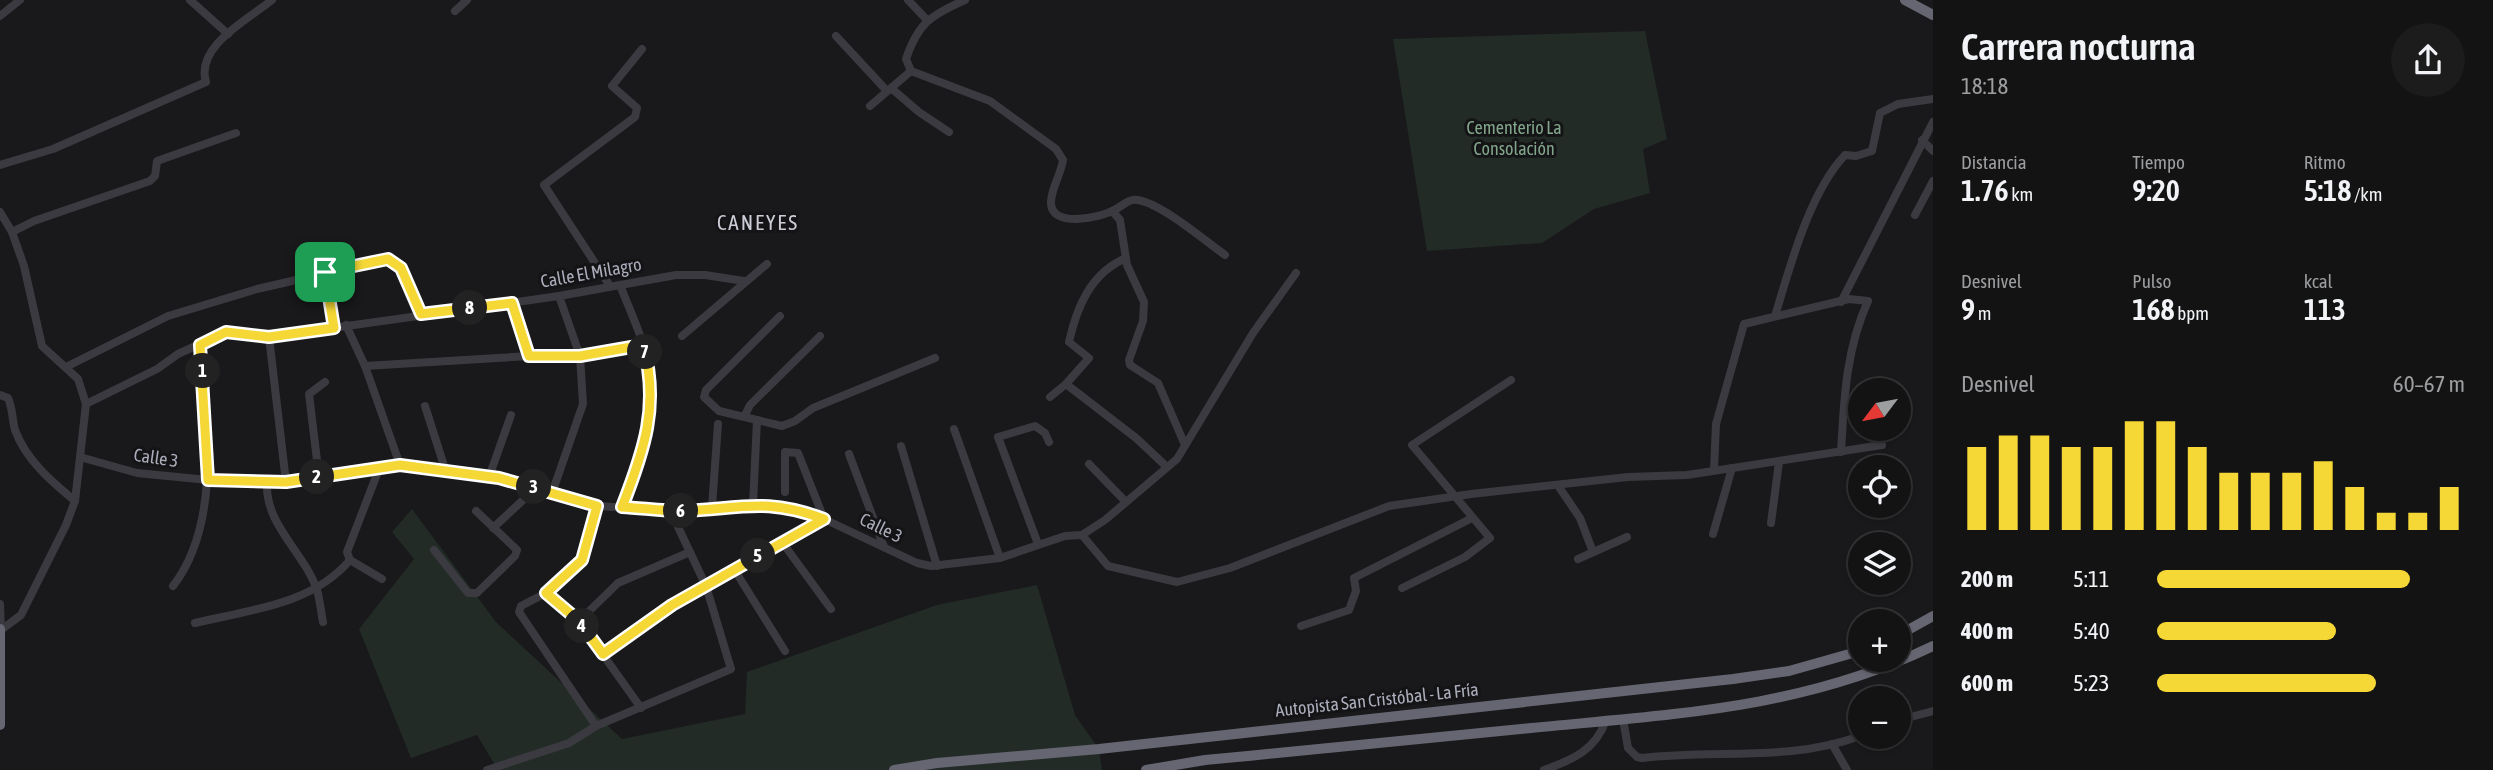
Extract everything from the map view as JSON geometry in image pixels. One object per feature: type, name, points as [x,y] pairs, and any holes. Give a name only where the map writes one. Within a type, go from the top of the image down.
[{"type":"highway","points":[[1905,0],[1933,15]]},
{"type":"highway","points":[[1911,628],[1933,616]]},
{"type":"highway","points":[[0,629],[0,724]]},
{"type":"highway","points":[[1146,770],[1205,761],[1732,707],[1825,688],[1894,664],[1933,646]]},
{"type":"highway","name":"Autopista San Cristóbal - La Fría","points":[[894,770],[937,763],[1099,749],[1733,679],[1789,671],[1848,654]]},
{"type":"street","points":[[0,16],[20,0]]},
{"type":"street","points":[[190,0],[228,34]]},
{"type":"street","points":[[0,165],[53,149],[206,82],[203,71],[210,55],[228,34],[272,0]]},
{"type":"street","points":[[456,11],[467,0]]},
{"type":"street","points":[[908,0],[927,20]]},
{"type":"street","points":[[965,0],[927,20],[911,43],[906,59],[911,71],[990,101],[1056,149],[1063,160],[1051,202],[1053,212],[1060,217],[1077,219],[1113,212],[1132,200],[1140,200],[1178,221],[1225,255]]},
{"type":"street","points":[[836,36],[889,90],[949,132]]},
{"type":"street","points":[[622,507],[633,478],[651,410],[652,383],[643,345],[615,285],[544,185],[635,117],[637,108],[612,86],[642,49]]},
{"type":"street","points":[[870,106],[911,71]]},
{"type":"street","points":[[1775,316],[1801,241],[1831,170],[1844,155],[1860,155],[1872,151],[1880,113],[1898,104],[1933,99]]},
{"type":"street","points":[[1841,302],[1933,122]]},
{"type":"street","points":[[12,232],[34,221],[150,181],[155,176],[157,161],[236,132]]},
{"type":"street","points":[[1922,140],[1933,151]]},
{"type":"street","points":[[1914,215],[1933,181]]},
{"type":"street","points":[[0,212],[12,232],[24,266],[42,346],[49,355],[68,366],[78,379],[86,404],[75,501],[50,560],[21,615],[0,629]]},
{"type":"street","points":[[1113,212],[1120,220],[1126,258],[1144,302],[1143,321],[1129,360],[1130,365],[1158,383],[1185,445]]},
{"type":"street","points":[[1050,397],[1066,384],[1089,358],[1069,342],[1091,284],[1110,265],[1126,258]]},
{"type":"street","points":[[68,366],[168,316],[234,295],[325,272],[393,260],[401,268],[421,314]]},
{"type":"street","points":[[682,336],[767,264]]},
{"type":"street","points":[[325,272],[334,328]]},
{"type":"street","name":"Calle 3","points":[[79,457],[137,473],[267,483],[400,465],[489,477],[597,506],[670,510],[753,504],[799,509],[917,563],[937,566],[1000,558],[1038,544],[1082,535],[1177,459],[1253,333],[1296,273]]},
{"type":"street","name":"Calle El Milagro","points":[[86,404],[157,369],[178,354],[226,332],[269,337],[559,296],[690,274],[744,281]]},
{"type":"street","points":[[552,492],[583,404],[580,356],[559,296]]},
{"type":"street","points":[[1714,470],[1716,424],[1744,324],[1841,302],[1868,300],[1858,323],[1846,372],[1841,452]]},
{"type":"street","points":[[512,303],[529,356]]},
{"type":"street","points":[[780,316],[704,394],[708,404],[716,410],[745,415],[776,426],[791,424],[813,408],[935,358]]},
{"type":"street","points":[[346,326],[365,366],[400,465]]},
{"type":"street","points":[[745,415],[750,405],[820,336]]},
{"type":"street","points":[[269,337],[286,482]]},
{"type":"street","points":[[173,586],[192,555],[208,480],[200,345]]},
{"type":"street","points":[[365,366],[529,356],[580,356],[643,345]]},
{"type":"street","points":[[1402,588],[1465,556],[1490,538],[1412,445],[1511,380]]},
{"type":"street","points":[[319,477],[309,394],[325,382]]},
{"type":"street","points":[[1066,384],[1136,438],[1167,467]]},
{"type":"street","points":[[0,395],[8,398],[14,427],[30,457],[53,483],[75,501]]},
{"type":"street","points":[[425,406],[446,472]]},
{"type":"street","points":[[489,477],[511,415]]},
{"type":"street","points":[[753,504],[757,420]]},
{"type":"street","points":[[712,507],[718,424]]},
{"type":"street","points":[[1038,544],[998,437],[1035,426],[1045,433],[1048,442]]},
{"type":"street","points":[[954,429],[1000,558]]},
{"type":"street","points":[[1082,535],[1108,566],[1177,582],[1230,568],[1381,508],[1456,496],[1732,468],[1882,445]]},
{"type":"street","points":[[901,446],[937,566]]},
{"type":"street","points":[[603,654],[650,620],[824,519],[798,453],[785,452],[785,492]]},
{"type":"street","points":[[849,454],[884,547]]},
{"type":"street","points":[[1771,523],[1779,462]]},
{"type":"street","points":[[1089,464],[1126,502]]},
{"type":"street","points":[[1713,534],[1732,468]]},
{"type":"street","points":[[379,469],[347,552],[351,560],[382,579]]},
{"type":"street","points":[[267,483],[267,495],[274,516],[317,590],[323,622]]},
{"type":"street","points":[[1559,487],[1580,518],[1593,552]]},
{"type":"street","points":[[493,528],[536,488]]},
{"type":"street","points":[[596,726],[519,612],[521,606],[546,593],[582,560],[597,506]]},
{"type":"street","points":[[487,770],[569,743],[596,726],[731,669],[706,586],[670,510]]},
{"type":"street","points":[[434,550],[468,593],[475,594],[516,553],[514,545],[476,511]]},
{"type":"street","points":[[1301,626],[1349,610],[1356,591],[1354,578],[1472,518]]},
{"type":"street","points":[[1578,559],[1627,537]]},
{"type":"street","points":[[782,542],[831,609]]},
{"type":"street","points":[[579,621],[618,583],[690,552]]},
{"type":"street","points":[[195,624],[302,597],[340,573],[351,560]]},
{"type":"street","points":[[734,569],[785,651]]},
{"type":"street","points":[[546,593],[579,621],[641,708]]},
{"type":"street","points":[[0,604],[0,629]]},
{"type":"street","points":[[1911,717],[1931,713]]},
{"type":"street","points":[[1623,719],[1628,748],[1637,757],[1708,752],[1770,754],[1848,739]]},
{"type":"street","points":[[1544,770],[1583,753],[1598,740],[1606,720]]},
{"type":"street","points":[[1832,744],[1847,770]]},
{"type":"green space","name":"Cementerio La Consolación","points":[[1645,31],[1667,139],[1643,149],[1650,193],[1594,209],[1542,243],[1427,251],[1393,39]]},
{"type":"green space","points":[[412,509],[496,622],[622,739],[745,714],[747,672],[937,605],[1037,585],[1075,715],[1099,749],[1102,770],[498,770],[477,735],[411,758],[359,629],[414,559],[392,532]]},
{"type":"district","name":"CANEYES","points":[[758,223]]},
{"type":"route","points":[[393,260],[401,268],[409,293],[421,314],[512,303],[529,356],[580,356],[643,345],[652,383],[651,410],[643,445],[622,507],[684,511],[736,504],[774,505],[799,509],[824,519],[672,605],[603,654],[579,621],[546,593],[582,560],[597,506],[499,478],[400,465],[286,482],[208,480],[200,345],[226,332],[269,337],[334,328],[325,272],[393,260]]}]
